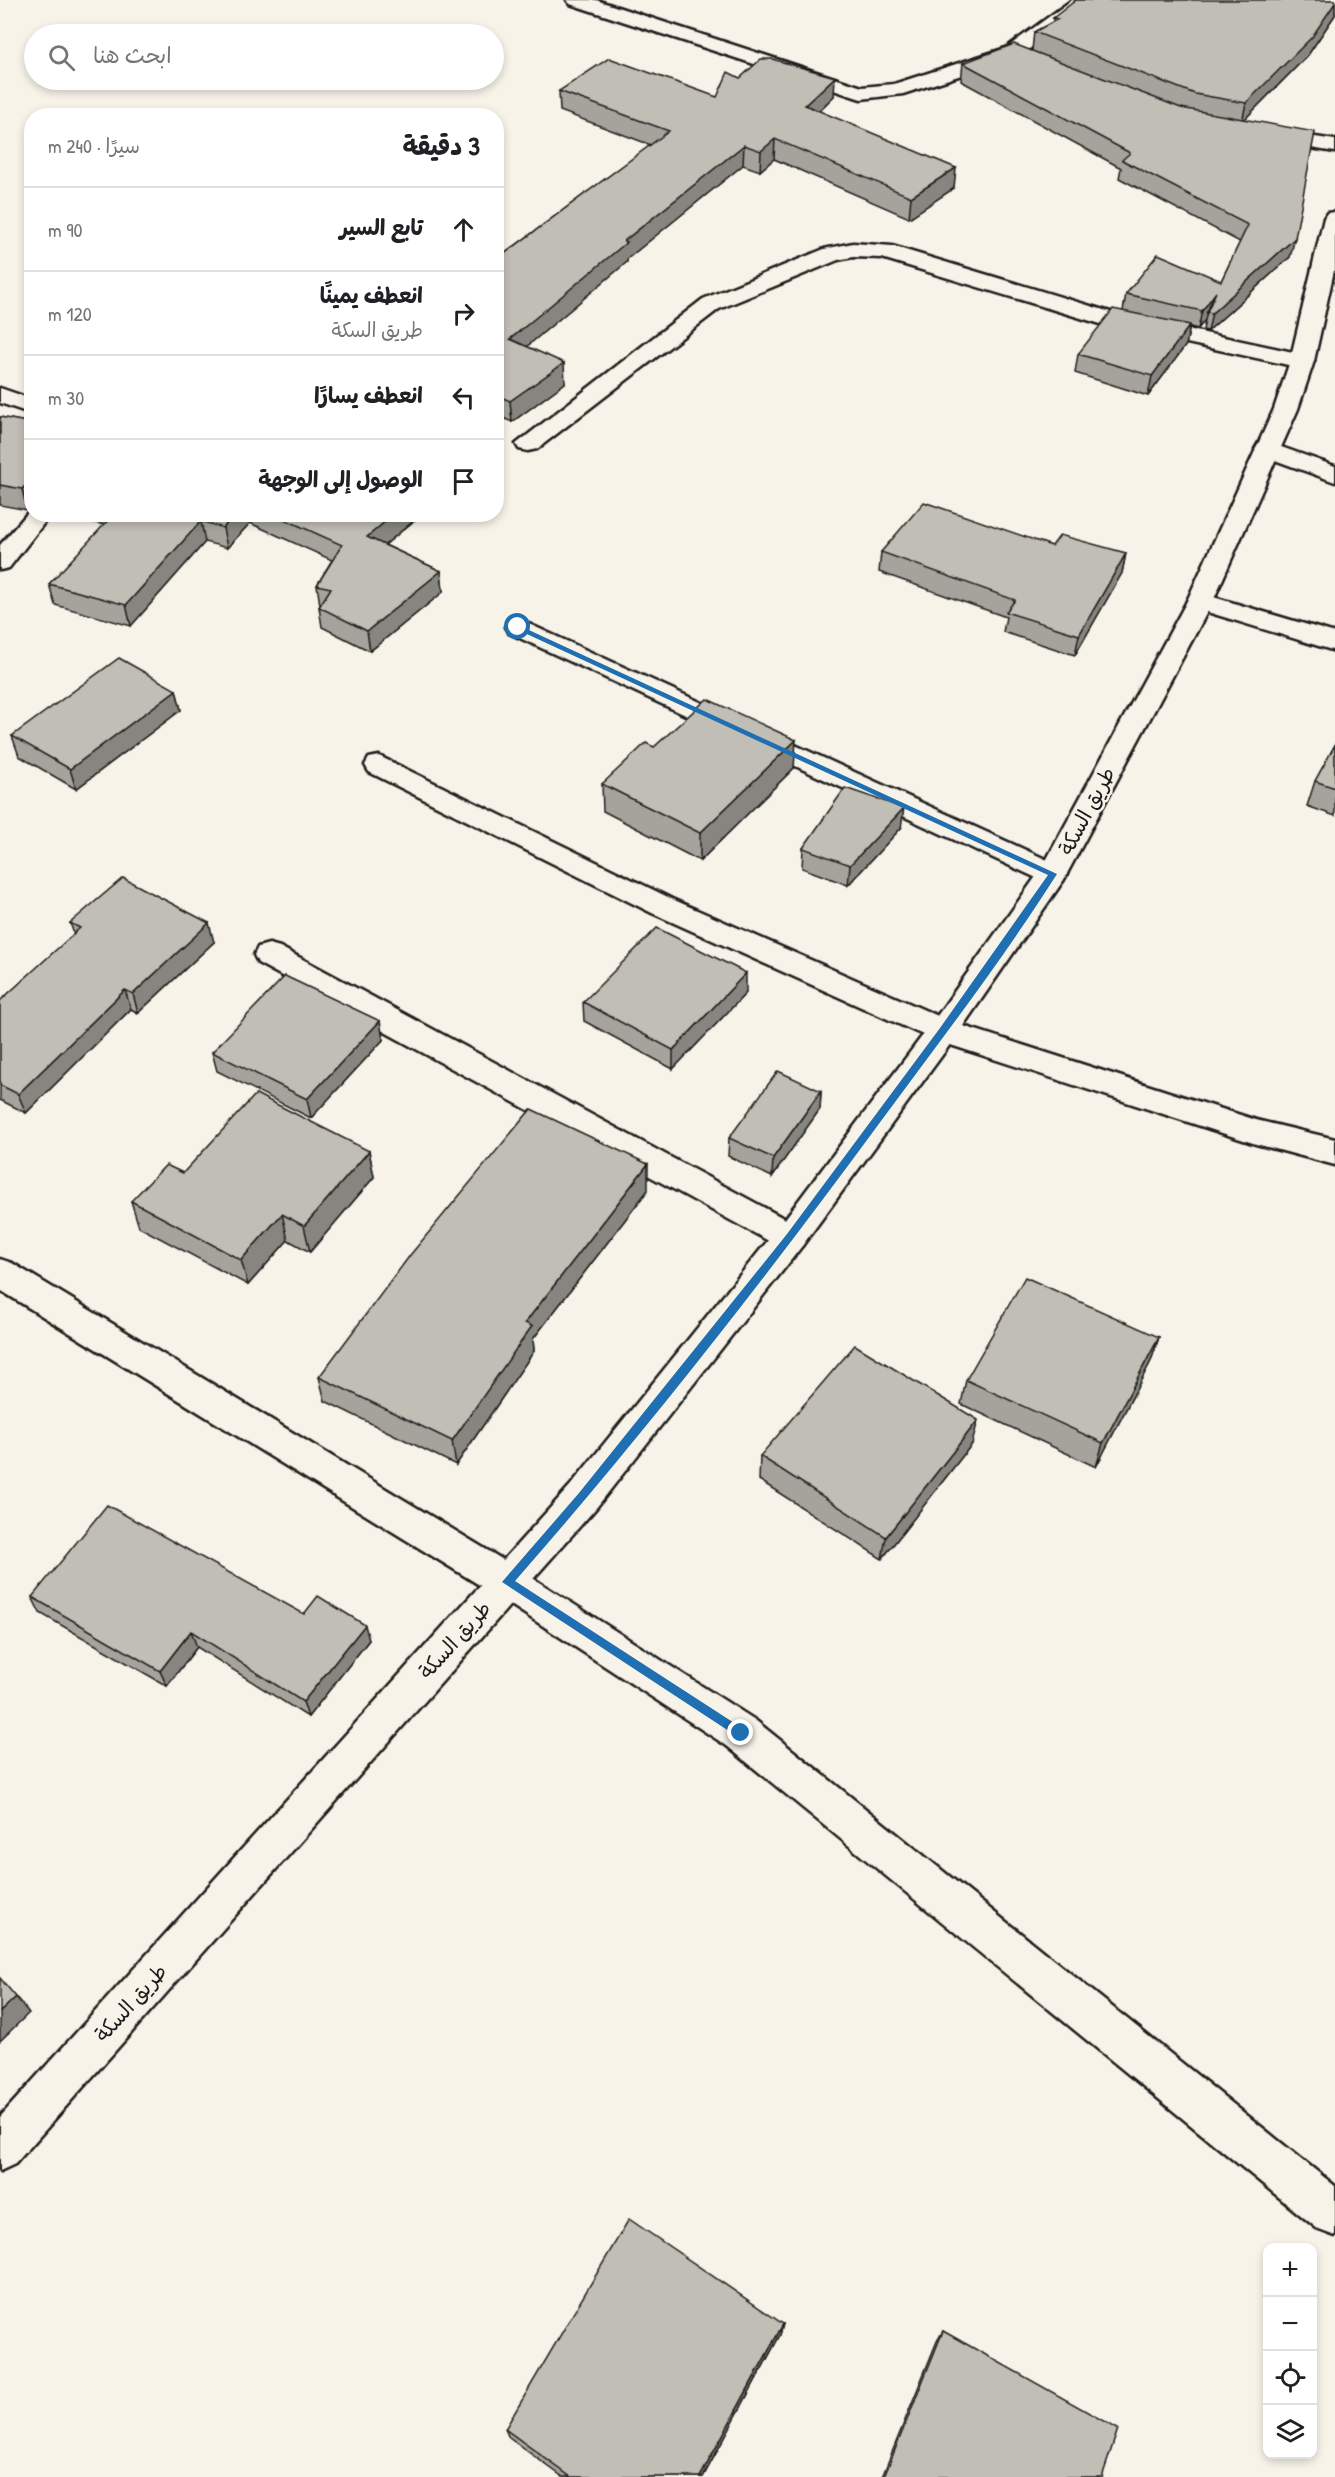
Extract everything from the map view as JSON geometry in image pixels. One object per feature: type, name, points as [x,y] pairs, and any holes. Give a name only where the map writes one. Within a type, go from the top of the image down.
[{"type":"street","points":[[577,0],[861,93],[896,90],[1013,52],[1084,0]]},
{"type":"street","points":[[1013,52],[1034,60]]},
{"type":"street","points":[[1249,133],[1335,146]]},
{"type":"street","name":"طريق السكة","points":[[0,2149],[582,1497],[790,1237],[943,1030],[1053,874],[1200,601],[1267,449],[1302,361],[1335,218]]},
{"type":"street","points":[[528,444],[711,304],[832,254],[853,250],[884,251],[1112,320],[1302,361]]},
{"type":"street","points":[[0,395],[24,404]]},
{"type":"street","points":[[1267,449],[1335,475]]},
{"type":"street","points":[[0,562],[32,522]]},
{"type":"street","points":[[1200,601],[1335,642]]},
{"type":"street","points":[[518,627],[1053,874]]},
{"type":"street","points":[[379,765],[662,906],[943,1030],[1256,1132],[1335,1152]]},
{"type":"street","points":[[269,955],[790,1237]]},
{"type":"street","points":[[0,1273],[507,1582],[741,1733],[1335,2214]]},
{"type":"building","points":[[1076,0],[1335,0],[1335,3],[1312,37],[1246,103],[1195,94],[1034,32],[1058,19],[1053,18]]},
{"type":"building","points":[[1014,44],[1181,108],[1315,132],[1295,238],[1212,313],[1207,312],[1216,292],[1202,311],[1126,294],[1158,254],[1221,281],[1248,225],[1122,160],[1130,153],[963,63]]},
{"type":"building","points":[[609,58],[717,97],[728,72],[740,78],[761,59],[772,59],[835,77],[805,105],[956,168],[911,197],[775,139],[761,151],[744,145],[624,241],[627,242],[510,339],[564,363],[510,401],[504,398],[504,254],[669,131],[559,91]]},
{"type":"building","points":[[1113,309],[1190,325],[1152,376],[1078,354]]},
{"type":"building","points":[[0,417],[24,422],[24,487],[22,489],[0,485]]},
{"type":"building","points":[[924,502],[1052,546],[1060,535],[1126,553],[1079,635],[1006,612],[1015,600],[881,552]]},
{"type":"building","points":[[107,522],[200,522],[126,605],[49,584]]},
{"type":"building","points":[[204,522],[228,522],[223,528]]},
{"type":"building","points":[[291,522],[385,522],[367,537],[441,571],[367,631],[319,607],[331,588],[317,585],[342,545]]},
{"type":"building","points":[[119,658],[176,690],[70,769],[12,736]]},
{"type":"building","points":[[707,699],[796,740],[700,833],[602,784],[646,743],[654,747]]},
{"type":"building","points":[[1335,745],[1335,788],[1315,781]]},
{"type":"building","points":[[845,788],[904,808],[850,865],[803,848]]},
{"type":"building","points":[[123,878],[209,923],[133,994],[125,990],[18,1094],[0,1085],[0,1001],[80,928],[70,923]]},
{"type":"building","points":[[657,928],[746,973],[673,1050],[583,1002]]},
{"type":"building","points":[[285,976],[380,1021],[307,1099],[212,1052]]},
{"type":"building","points":[[778,1071],[821,1091],[773,1158],[729,1138]]},
{"type":"building","points":[[256,1094],[369,1151],[304,1226],[282,1214],[241,1260],[131,1201],[166,1165],[183,1173]]},
{"type":"building","points":[[531,1109],[648,1164],[525,1323],[532,1326],[452,1441],[319,1377],[411,1254]]},
{"type":"building","points":[[1025,1277],[1159,1337],[1103,1443],[966,1380]]},
{"type":"building","points":[[855,1345],[978,1420],[886,1537],[760,1456]]},
{"type":"building","points":[[107,1505],[304,1614],[318,1596],[365,1625],[303,1702],[191,1631],[160,1671],[32,1597]]},
{"type":"building","points":[[0,1978],[16,1997],[0,2012]]},
{"type":"building","points":[[629,2219],[783,2324],[700,2477],[571,2477],[505,2429]]},
{"type":"building","points":[[943,2331],[1118,2429],[1102,2477],[884,2477]]},
{"type":"route","points":[[518,627],[1053,874],[943,1030],[790,1237],[582,1497],[507,1582],[741,1733]]}]
